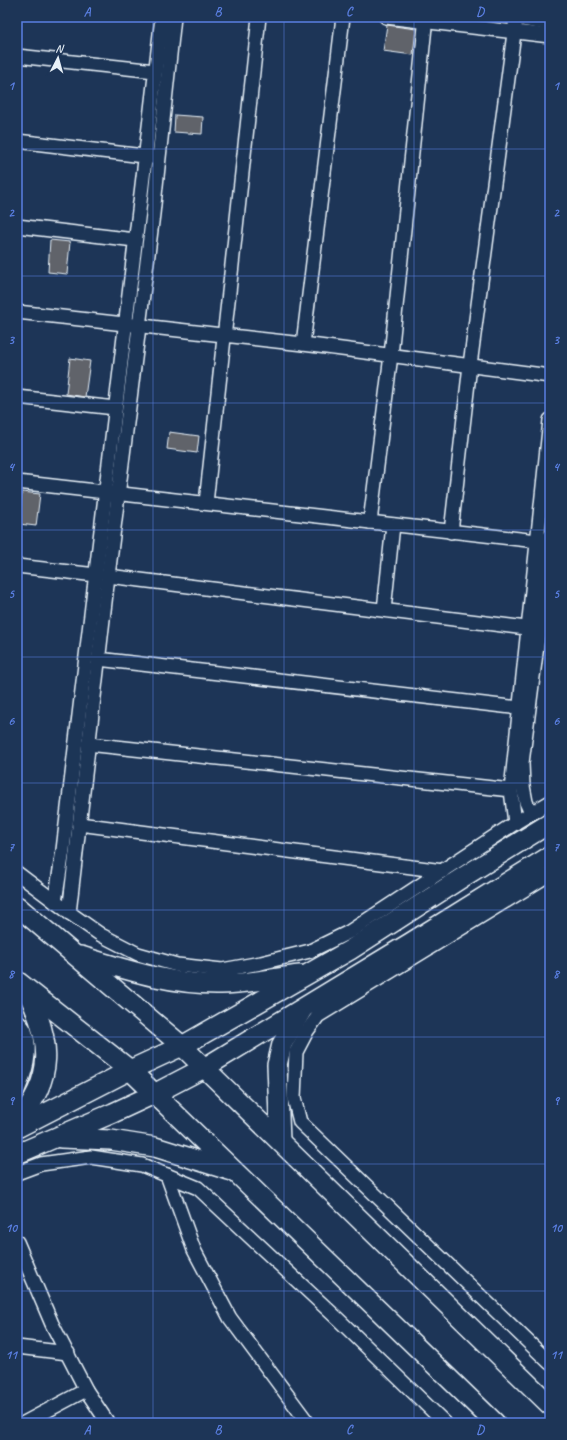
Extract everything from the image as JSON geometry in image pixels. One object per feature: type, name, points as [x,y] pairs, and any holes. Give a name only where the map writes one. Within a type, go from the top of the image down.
[{"type":"main road","points":[[17,1128],[130,1070],[182,1046],[309,974],[350,950],[453,883],[550,823]]},
{"type":"main road","points":[[17,1154],[113,1114],[204,1068],[550,856]]},
{"type":"main road","points":[[17,906],[182,1046],[550,1405]]},
{"type":"main road","points":[[74,954],[157,978],[190,983],[222,984],[309,974]]},
{"type":"main road","points":[[21,984],[130,1070],[496,1423]]},
{"type":"main road","points":[[17,1122],[28,1109],[41,1083],[46,1064],[46,1045],[43,1029],[37,1011],[21,984]]},
{"type":"main road","points":[[280,1141],[277,1065],[282,1044],[304,1007]]},
{"type":"main road","points":[[56,1138],[111,1140],[155,1147],[235,1172]]},
{"type":"street","points":[[112,492],[115,408],[162,17]]},
{"type":"street","points":[[55,902],[102,575],[112,492],[139,326],[174,17]]},
{"type":"street","points":[[206,503],[259,17]]},
{"type":"street","points":[[303,344],[343,17]]},
{"type":"street","points":[[386,17],[425,19],[550,36]]},
{"type":"street","points":[[451,532],[470,365],[514,17],[550,24]]},
{"type":"street","points":[[370,522],[391,355],[425,19]]},
{"type":"street","points":[[17,56],[155,71]]},
{"type":"street","points":[[17,142],[159,157]]},
{"type":"street","points":[[17,226],[135,240]]},
{"type":"street","points":[[17,312],[303,344],[550,376]]},
{"type":"street","points":[[17,397],[115,408]]},
{"type":"street","points":[[532,814],[526,802],[523,786],[522,763],[539,630],[546,542],[550,420]]},
{"type":"street","points":[[17,482],[546,542]]},
{"type":"street","points":[[384,610],[393,525]]},
{"type":"street","points":[[17,566],[102,575],[539,630]]},
{"type":"street","points":[[69,913],[98,659],[102,575]]},
{"type":"street","points":[[515,824],[510,790],[519,708],[539,630]]},
{"type":"street","points":[[98,659],[519,708]]},
{"type":"street","points":[[88,744],[510,790]]},
{"type":"street","points":[[17,873],[69,913],[101,935],[138,954],[177,965],[222,970],[262,963],[310,951],[349,932],[550,802]]},
{"type":"street","points":[[79,824],[443,871]]},
{"type":"street","points":[[550,874],[318,1016],[307,1031],[296,1052],[294,1098],[300,1122],[550,1362]]},
{"type":"street","points":[[17,1021],[25,1030],[28,1046],[26,1067],[17,1093]]},
{"type":"street","points":[[17,1173],[41,1164],[91,1157],[142,1165],[198,1188],[339,1320],[445,1423]]},
{"type":"street","points":[[167,1176],[194,1250],[230,1318],[308,1423]]},
{"type":"street","points":[[17,1242],[52,1324],[86,1390],[108,1423]]},
{"type":"street","points":[[17,1347],[68,1353]]},
{"type":"street","points":[[24,1423],[86,1390]]},
{"type":"building","points":[[60,17],[78,17],[78,19]]},
{"type":"building","points":[[387,25],[416,29],[413,55],[383,51]]},
{"type":"building","points":[[175,115],[203,117],[202,134],[174,132]]},
{"type":"building","points":[[50,240],[70,242],[67,274],[48,272]]},
{"type":"building","points":[[70,358],[90,361],[85,397],[66,394]]},
{"type":"building","points":[[169,432],[199,436],[197,453],[167,449]]},
{"type":"building","points":[[22,492],[40,494],[36,526],[19,524]]}]
